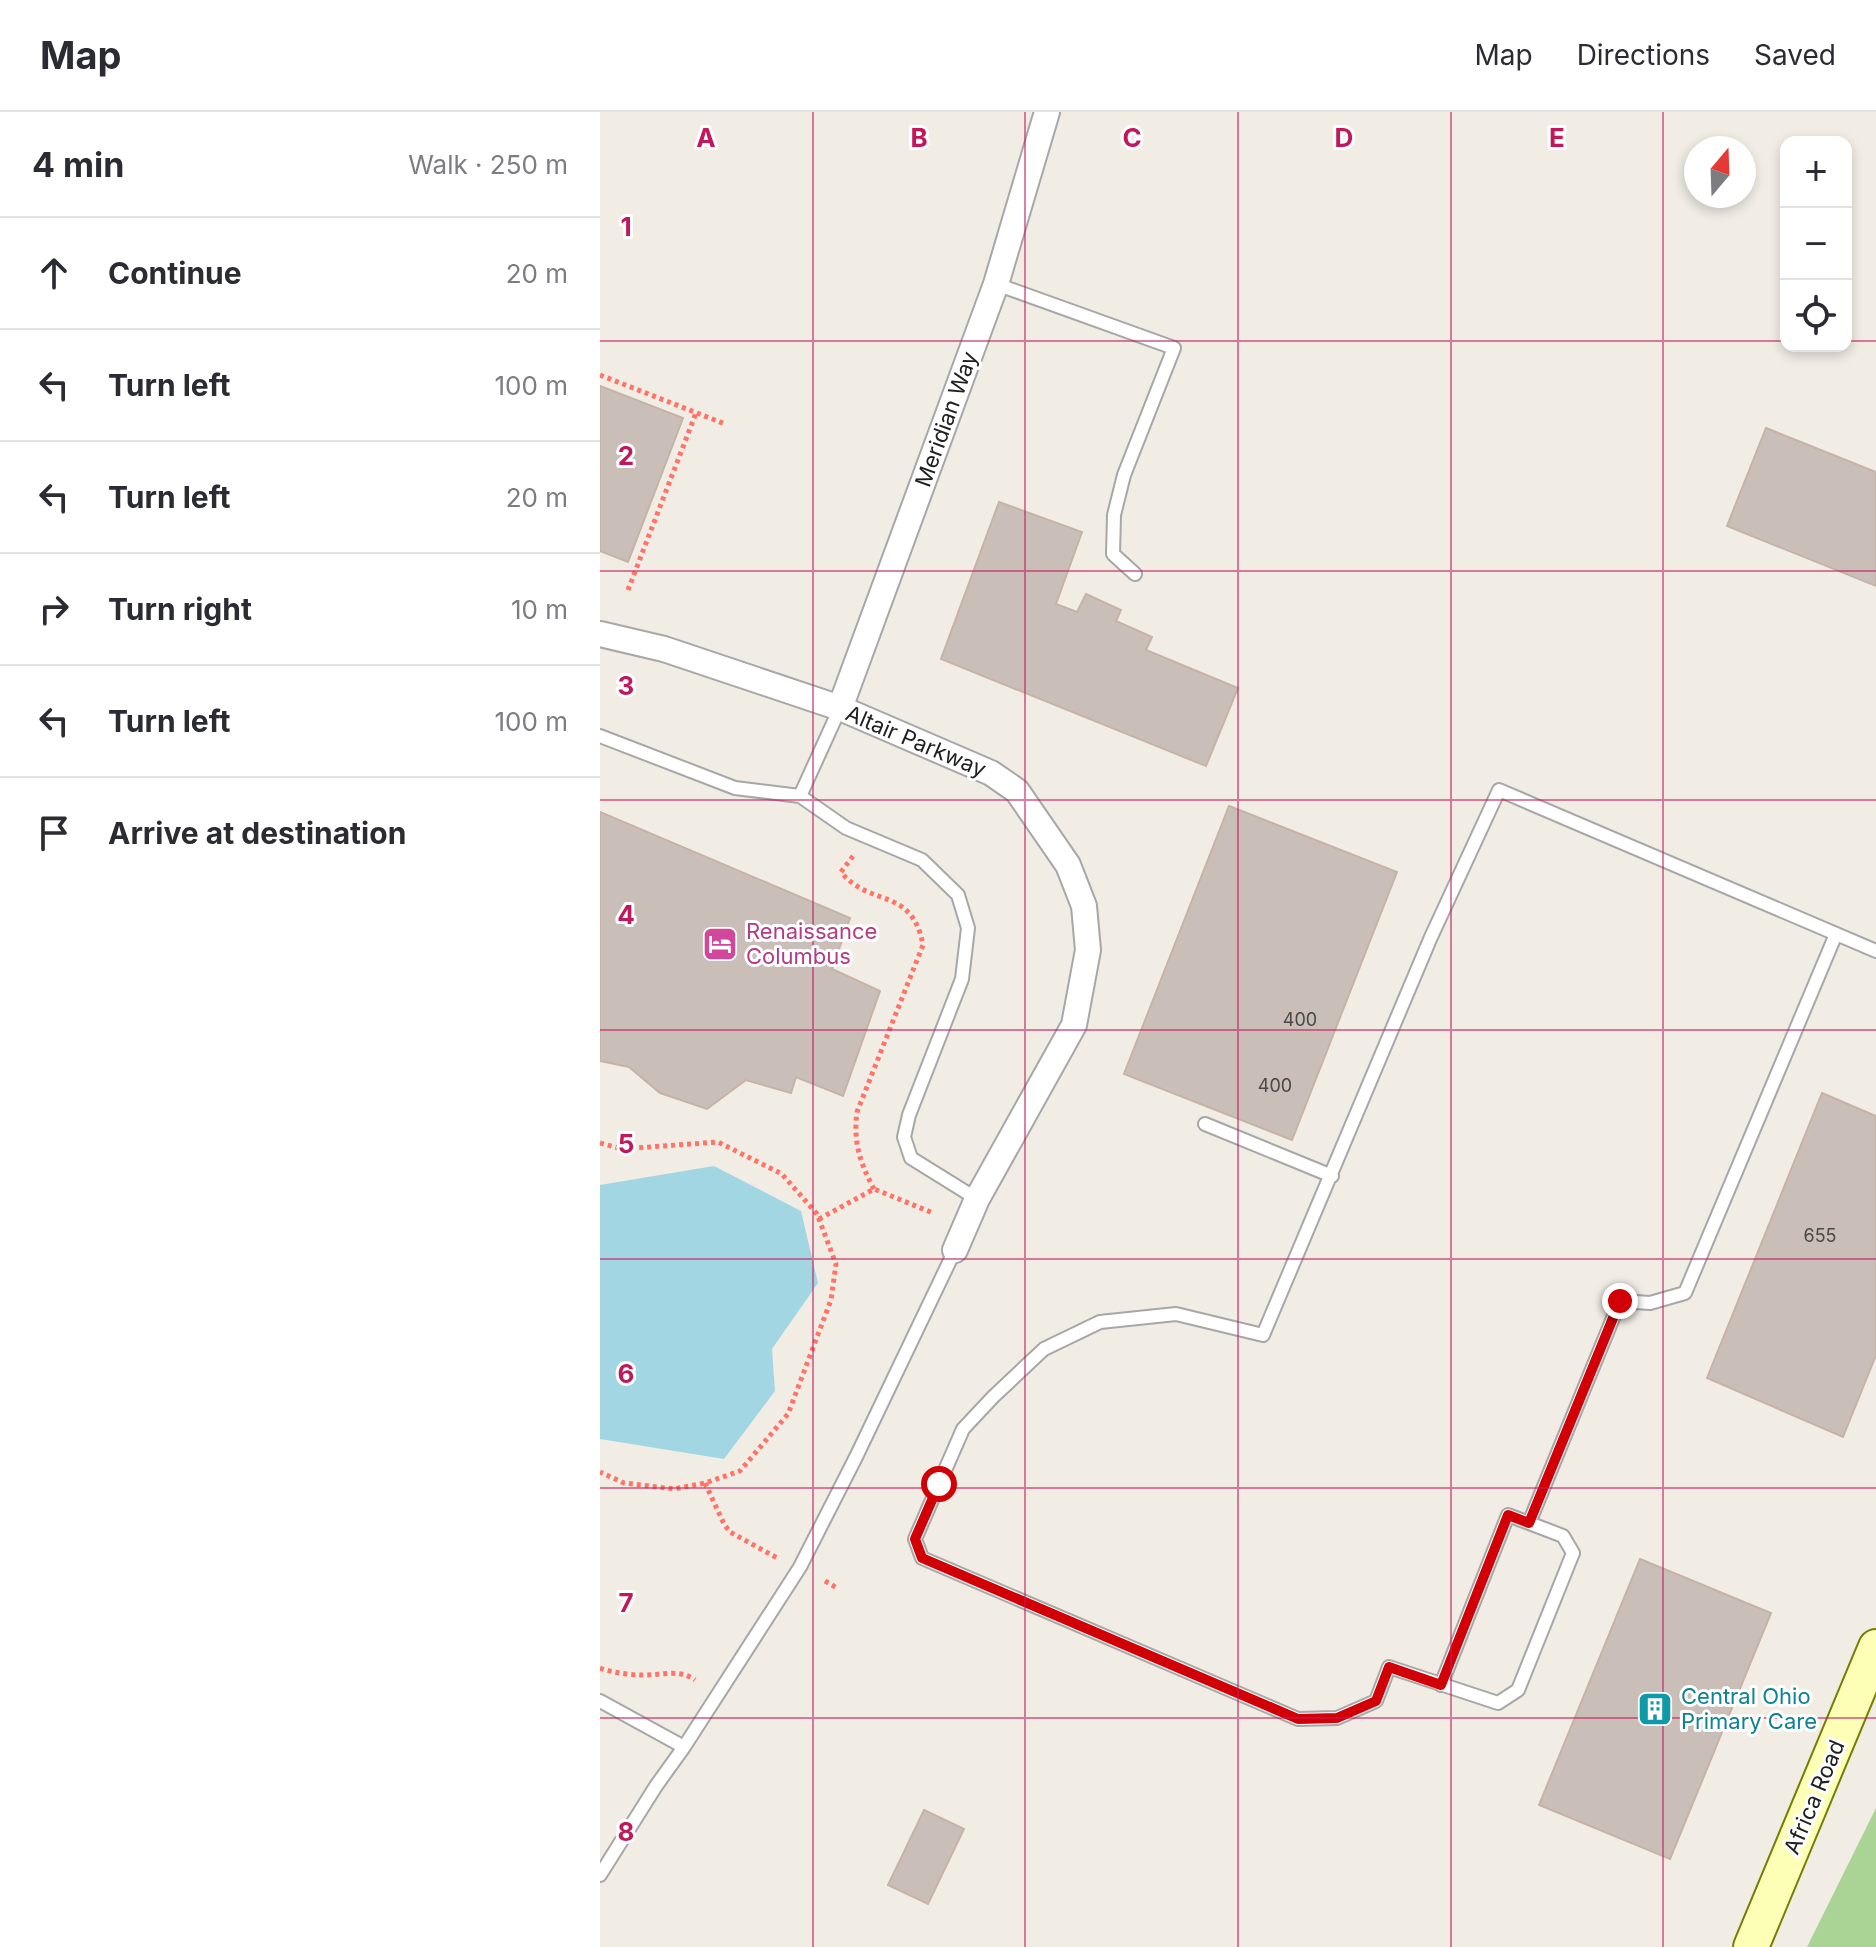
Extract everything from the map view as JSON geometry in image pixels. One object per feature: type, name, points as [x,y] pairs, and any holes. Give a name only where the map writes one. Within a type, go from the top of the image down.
[{"type":"street","name":"Meridian Way","points":[[840,708],[996,284],[1045,117]]},
{"type":"street","name":"Altair Parkway","points":[[600,634],[664,649],[840,708],[991,773],[1017,791],[1068,865],[1084,906],[1088,950],[1074,1025],[977,1199],[955,1250]]},
{"type":"street","name":"Africa Road","points":[[1751,1947],[1876,1647]]},
{"type":"lane","points":[[996,284],[1174,348],[1124,475],[1114,515],[1113,554],[1135,574]]},
{"type":"lane","points":[[800,796],[840,708]]},
{"type":"lane","points":[[600,736],[735,788],[800,796],[846,828],[922,860],[958,895],[968,928],[962,979],[909,1115],[904,1137],[911,1158],[977,1199]]},
{"type":"lane","points":[[1441,1685],[1508,1515],[1563,1536],[1573,1553],[1518,1690],[1498,1703],[1441,1685],[1389,1667],[1376,1701],[1337,1718],[1298,1719],[922,1558],[915,1539],[963,1429],[1044,1349],[1100,1322],[1176,1314],[1263,1335],[1425,950],[1499,790],[1876,951]]},
{"type":"lane","points":[[1529,1523],[1620,1301],[1650,1303],[1685,1293],[1836,934]]},
{"type":"lane","points":[[1205,1124],[1332,1176]]},
{"type":"lane","points":[[600,1875],[800,1567],[955,1250]]},
{"type":"lane","points":[[600,1701],[684,1747]]},
{"type":"path","points":[[600,375],[725,424]]},
{"type":"path","points":[[628,590],[696,413]]},
{"type":"path","points":[[853,856],[841,872],[850,883],[905,908],[915,917],[923,945],[857,1112],[855,1129],[859,1160],[874,1189],[933,1213]]},
{"type":"path","points":[[600,1143],[622,1149],[718,1142],[782,1174],[817,1214],[836,1264],[831,1300],[788,1414],[740,1471],[674,1489],[624,1483],[600,1472]]},
{"type":"path","points":[[819,1219],[874,1189]]},
{"type":"path","points":[[705,1483],[730,1532],[779,1559]]},
{"type":"path","points":[[825,1581],[837,1588]]},
{"type":"path","points":[[600,1668],[613,1673],[642,1675],[681,1673],[695,1680]]},
{"type":"green space","points":[[1876,1808],[1876,1947],[1807,1947]]},
{"type":"water","points":[[714,1166],[801,1211],[818,1283],[772,1349],[775,1391],[724,1459],[600,1439],[600,1185]]},
{"type":"building","points":[[600,386],[683,418],[628,562],[600,551]]},
{"type":"building","points":[[1766,428],[1876,472],[1876,586],[1727,526]]},
{"type":"building","points":[[999,502],[1082,532],[1056,604],[1077,612],[1086,594],[1121,610],[1116,621],[1152,637],[1146,650],[1238,688],[1206,766],[941,659]]},
{"type":"building","points":[[1229,806],[1397,872],[1292,1140],[1124,1074]]},
{"type":"building","name":"Renaissance Columbus","points":[[600,812],[850,918],[832,969],[880,991],[843,1096],[796,1077],[791,1093],[746,1080],[707,1109],[660,1093],[629,1067],[600,1061]]},
{"type":"building","points":[[1822,1093],[1876,1116],[1876,1355],[1843,1437],[1707,1378]]},
{"type":"building","name":"Central Ohio Primary Care","points":[[1640,1559],[1771,1613],[1670,1859],[1539,1805]]},
{"type":"building","points":[[924,1810],[964,1829],[928,1904],[888,1885]]},
{"type":"place","name":"Renaissance Columbus","points":[[720,944]]},
{"type":"place","name":"Central Ohio Primary Care","points":[[1655,1709]]},
{"type":"route","points":[[939,1484],[915,1539],[922,1558],[1298,1719],[1337,1718],[1376,1701],[1389,1667],[1441,1685],[1508,1515],[1529,1523],[1620,1301]]}]
